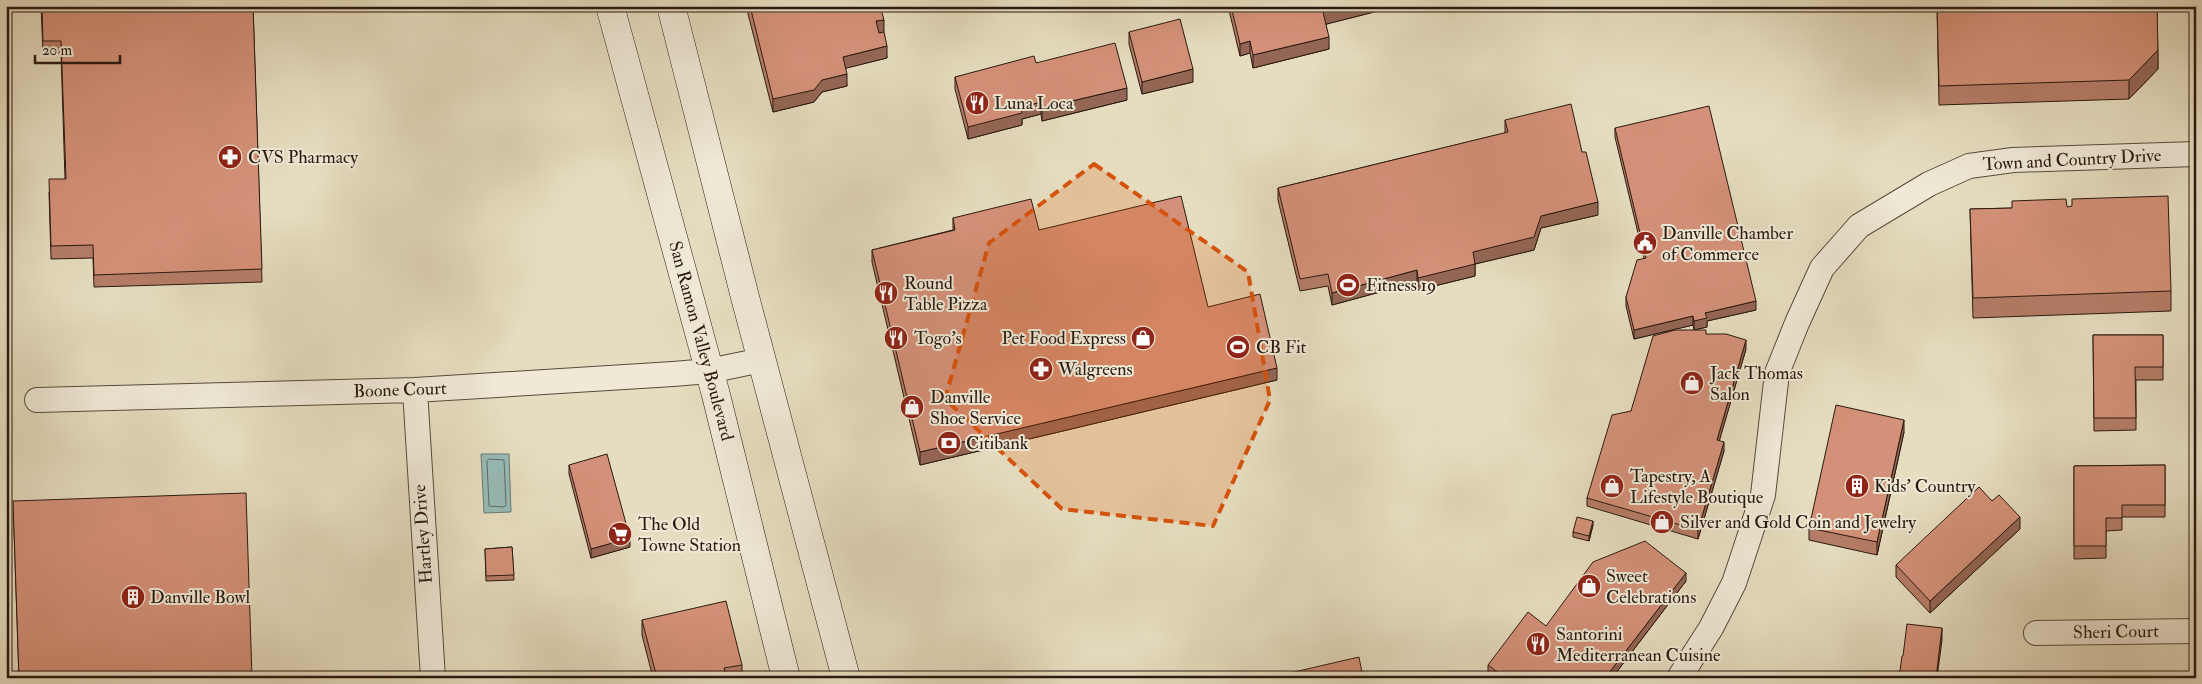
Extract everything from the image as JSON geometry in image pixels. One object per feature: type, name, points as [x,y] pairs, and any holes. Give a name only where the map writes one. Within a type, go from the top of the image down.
[{"type":"main road","name":"San Ramon Valley Boulevard","points":[[610,6],[709,371],[786,678]]},
{"type":"main road","points":[[671,6],[846,678]]},
{"type":"street","name":"Town and Country Drive","points":[[1679,678],[1711,628],[1737,575],[1763,495],[1777,372],[1796,323],[1822,268],[1859,226],[1929,184],[1969,166],[2013,160],[2196,154]]},
{"type":"street","name":"Boone Court","points":[[38,400],[415,390],[709,371],[762,360]]},
{"type":"street","name":"Hartley Drive","points":[[415,390],[433,678]]},
{"type":"street","name":"Sheri Court","points":[[2036,633],[2196,631]]},
{"type":"highlighted area","points":[[1094,164],[1248,272],[1270,400],[1213,526],[1062,509],[945,399],[989,243]]},
{"type":"water","points":[[481,454],[509,454],[511,512],[484,513]]},
{"type":"building","points":[[42,6],[253,6],[262,269],[94,275],[93,245],[51,246],[49,179],[66,179],[61,41],[43,41]]},
{"type":"building","points":[[750,6],[880,6],[884,20],[876,21],[879,33],[884,32],[887,46],[843,57],[847,74],[822,80],[814,90],[773,99]]},
{"type":"building","points":[[1231,6],[1348,6],[1323,12],[1329,37],[1253,55],[1250,41],[1240,44]]},
{"type":"building","points":[[1937,6],[2157,6],[2158,50],[2129,80],[1939,86]]},
{"type":"building","points":[[1180,19],[1193,69],[1142,82],[1129,32]]},
{"type":"building","points":[[1115,43],[1127,88],[1042,108],[1041,102],[1021,107],[1022,113],[968,127],[955,77],[1034,56],[1036,63]]},
{"type":"building","points":[[1571,104],[1582,152],[1586,152],[1598,202],[1541,216],[1534,237],[1473,252],[1475,264],[1418,278],[1417,270],[1332,293],[1328,274],[1300,279],[1278,188],[1508,132],[1505,120]]},
{"type":"building","points":[[1709,106],[1756,301],[1705,313],[1707,318],[1694,321],[1693,316],[1634,330],[1626,297],[1637,260],[1646,258],[1615,128]]},
{"type":"building","points":[[1181,196],[1208,307],[1260,294],[1277,368],[920,452],[872,250],[955,230],[953,218],[1031,199],[1039,230]]},
{"type":"building","points":[[2168,196],[2171,291],[1973,298],[1970,209],[2012,208],[2012,201],[2066,199],[2067,207],[2072,206],[2072,199]]},
{"type":"building","points":[[1675,330],[1706,330],[1706,334],[1726,334],[1746,340],[1717,440],[1724,442],[1698,530],[1587,498],[1612,415],[1631,411],[1653,336]]},
{"type":"building","points":[[2093,335],[2163,335],[2163,367],[2135,367],[2136,418],[2094,418]]},
{"type":"building","name":"Kids' Country","points":[[1836,405],[1904,420],[1877,542],[1809,528]]},
{"type":"building","name":"The Old Towne Station","points":[[607,454],[630,538],[591,549],[569,465]]},
{"type":"building","points":[[2165,465],[2165,505],[2122,505],[2122,518],[2106,518],[2106,546],[2074,546],[2074,466]]},
{"type":"building","points":[[1979,487],[1992,501],[1999,495],[2020,517],[1930,601],[1896,565]]},
{"type":"building","name":"Danville Bowl","points":[[246,493],[252,678],[19,678],[13,501]]},
{"type":"building","points":[[1577,517],[1593,521],[1589,536],[1573,532]]},
{"type":"building","points":[[1645,541],[1686,573],[1605,678],[1505,678],[1488,665],[1528,612],[1546,626],[1593,562]]},
{"type":"building","points":[[512,547],[514,575],[486,576],[485,549]]},
{"type":"building","points":[[726,601],[742,665],[724,668],[727,678],[657,678],[642,620]]},
{"type":"building","points":[[1907,624],[1942,628],[1936,678],[1899,678]]},
{"type":"building","points":[[1359,657],[1363,678],[1268,678]]},
{"type":"place","name":"Luna Loca","points":[[977,103]]},
{"type":"place","name":"CVS Pharmacy","points":[[230,157]]},
{"type":"place","name":"Danville Chamber of Commerce","points":[[1645,243]]},
{"type":"place","name":"Fitness 19","points":[[1348,285]]},
{"type":"place","name":"Round Table Pizza","points":[[886,293]]},
{"type":"place","name":"Togo's","points":[[896,338]]},
{"type":"place","name":"Pet Food Express","points":[[1143,338]]},
{"type":"place","name":"CB Fit","points":[[1238,347]]},
{"type":"place","name":"Walgreens","points":[[1041,369]]},
{"type":"place","name":"Jack Thomas Salon","points":[[1692,383]]},
{"type":"place","name":"Danville Shoe Service","points":[[912,407]]},
{"type":"place","name":"Citibank","points":[[949,443]]},
{"type":"place","name":"Tapestry, A Lifestyle Boutique","points":[[1612,486]]},
{"type":"place","name":"Kids' Country","points":[[1857,486]]},
{"type":"place","name":"Silver and Gold Coin and Jewelry","points":[[1662,522]]},
{"type":"place","name":"The Old Towne Station","points":[[620,534]]},
{"type":"place","name":"Sweet Celebrations","points":[[1589,586]]},
{"type":"place","name":"Danville Bowl","points":[[133,597]]},
{"type":"place","name":"Santorini Mediterranean Cuisine","points":[[1538,644]]}]
